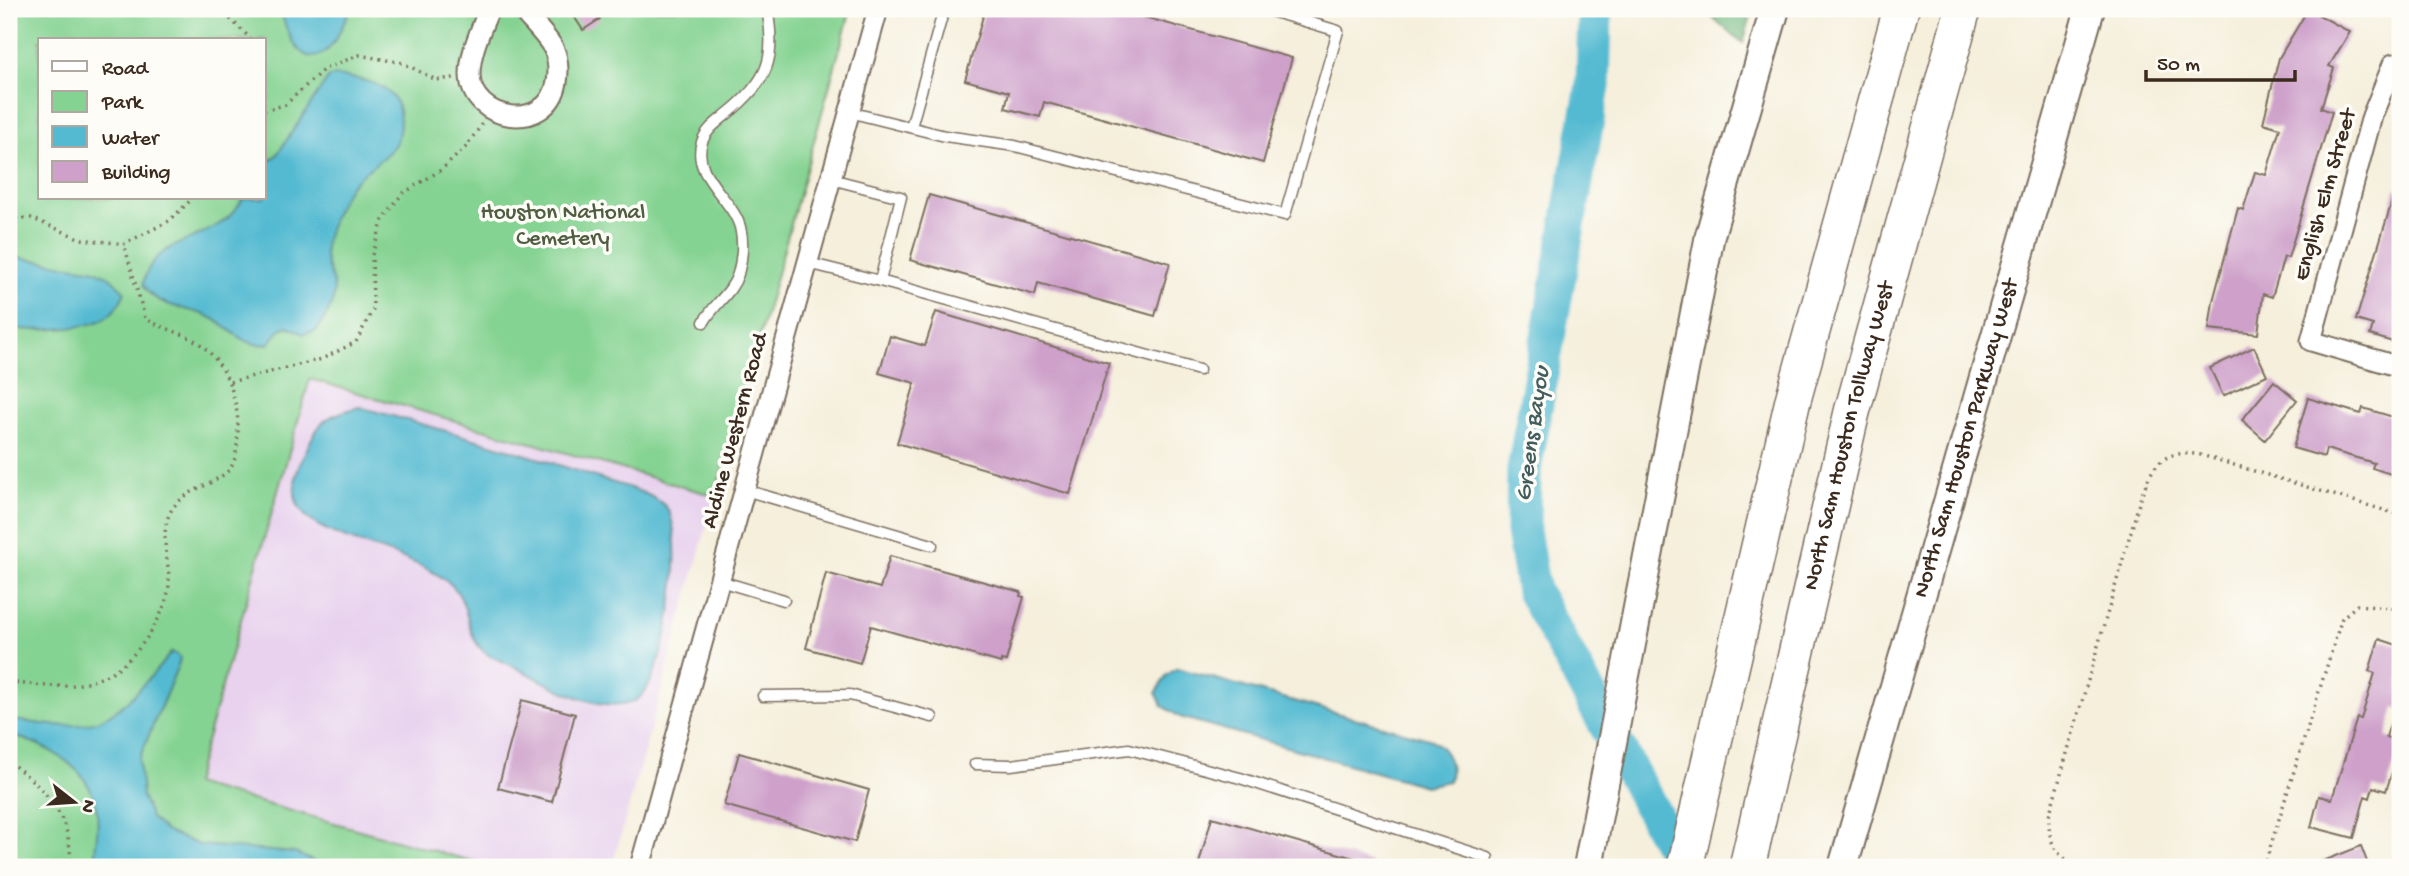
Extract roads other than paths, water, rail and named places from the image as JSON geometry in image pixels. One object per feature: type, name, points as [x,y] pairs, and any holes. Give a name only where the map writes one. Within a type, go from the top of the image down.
[{"type":"highway","points":[[1685,867],[1793,400],[1901,9]]},
{"type":"highway","name":"North Sam Houston Tollway West","points":[[1747,867],[1852,412],[1963,9]]},
{"type":"main road","points":[[1588,867],[1636,631],[1710,235],[1775,9]]},
{"type":"main road","name":"North Sam Houston Parkway West","points":[[1843,867],[2090,9]]},
{"type":"street","points":[[489,9],[474,47],[470,77],[476,94],[491,110],[512,117],[540,112],[555,94],[559,73],[554,48],[521,9]]},
{"type":"street","name":"Aldine Western Road","points":[[640,867],[878,9]]},
{"type":"street","name":"English Elm Street","points":[[2397,64],[2372,116],[2311,341],[2400,367]]},
{"type":"lane","points":[[704,322],[737,275],[742,244],[734,214],[703,166],[702,142],[717,122],[757,87],[767,68],[772,32],[767,9]]},
{"type":"lane","points":[[911,127],[944,9]]},
{"type":"lane","points":[[849,112],[945,136],[1015,146],[1285,215],[1338,31],[1264,9]]},
{"type":"lane","points":[[831,179],[901,197],[880,281]]},
{"type":"lane","points":[[808,262],[1199,370]]},
{"type":"lane","points":[[745,490],[932,545]]},
{"type":"lane","points":[[720,581],[785,600]]},
{"type":"lane","points":[[763,696],[850,695],[932,717]]},
{"type":"lane","points":[[975,764],[1011,765],[1129,749],[1240,778],[1488,858]]},
{"type":"water","points":[[281,9],[351,9],[331,45],[322,54],[314,57],[306,55],[294,43]]},
{"type":"water","points":[[332,76],[366,81],[386,90],[398,108],[400,127],[394,146],[351,185],[335,214],[325,248],[334,288],[333,299],[328,313],[316,331],[303,334],[288,326],[281,329],[268,344],[251,343],[210,317],[155,298],[143,284],[150,267],[160,255],[219,224],[233,213],[242,200],[266,200],[266,163],[276,156],[328,78]]},
{"type":"water","points":[[16,257],[95,270],[110,277],[125,292],[111,313],[96,322],[60,329],[15,328],[9,323],[9,259]]},
{"type":"water","points":[[359,407],[535,457],[638,491],[663,504],[671,518],[675,542],[675,573],[665,639],[646,690],[634,701],[620,704],[589,701],[494,658],[479,647],[470,629],[461,599],[447,581],[428,569],[331,532],[306,516],[298,506],[295,493],[296,477],[303,457],[323,422]]},
{"type":"water","points":[[172,652],[180,657],[179,663],[139,759],[142,796],[151,818],[165,831],[199,845],[295,853],[326,867],[93,867],[98,818],[90,789],[73,767],[49,750],[9,735],[9,719],[66,726],[87,724],[104,718],[134,694]]},
{"type":"water","points":[[1177,668],[1432,740],[1442,748],[1448,758],[1451,768],[1449,781],[1425,786],[1180,717],[1163,706],[1156,693],[1166,676]]},
{"type":"waterway","name":"Greens Bayou","points":[[1595,9],[1593,86],[1524,470],[1523,531],[1533,591],[1683,867]]},
{"type":"park label","name":"Houston National Cemetery","points":[[563,226]]}]
